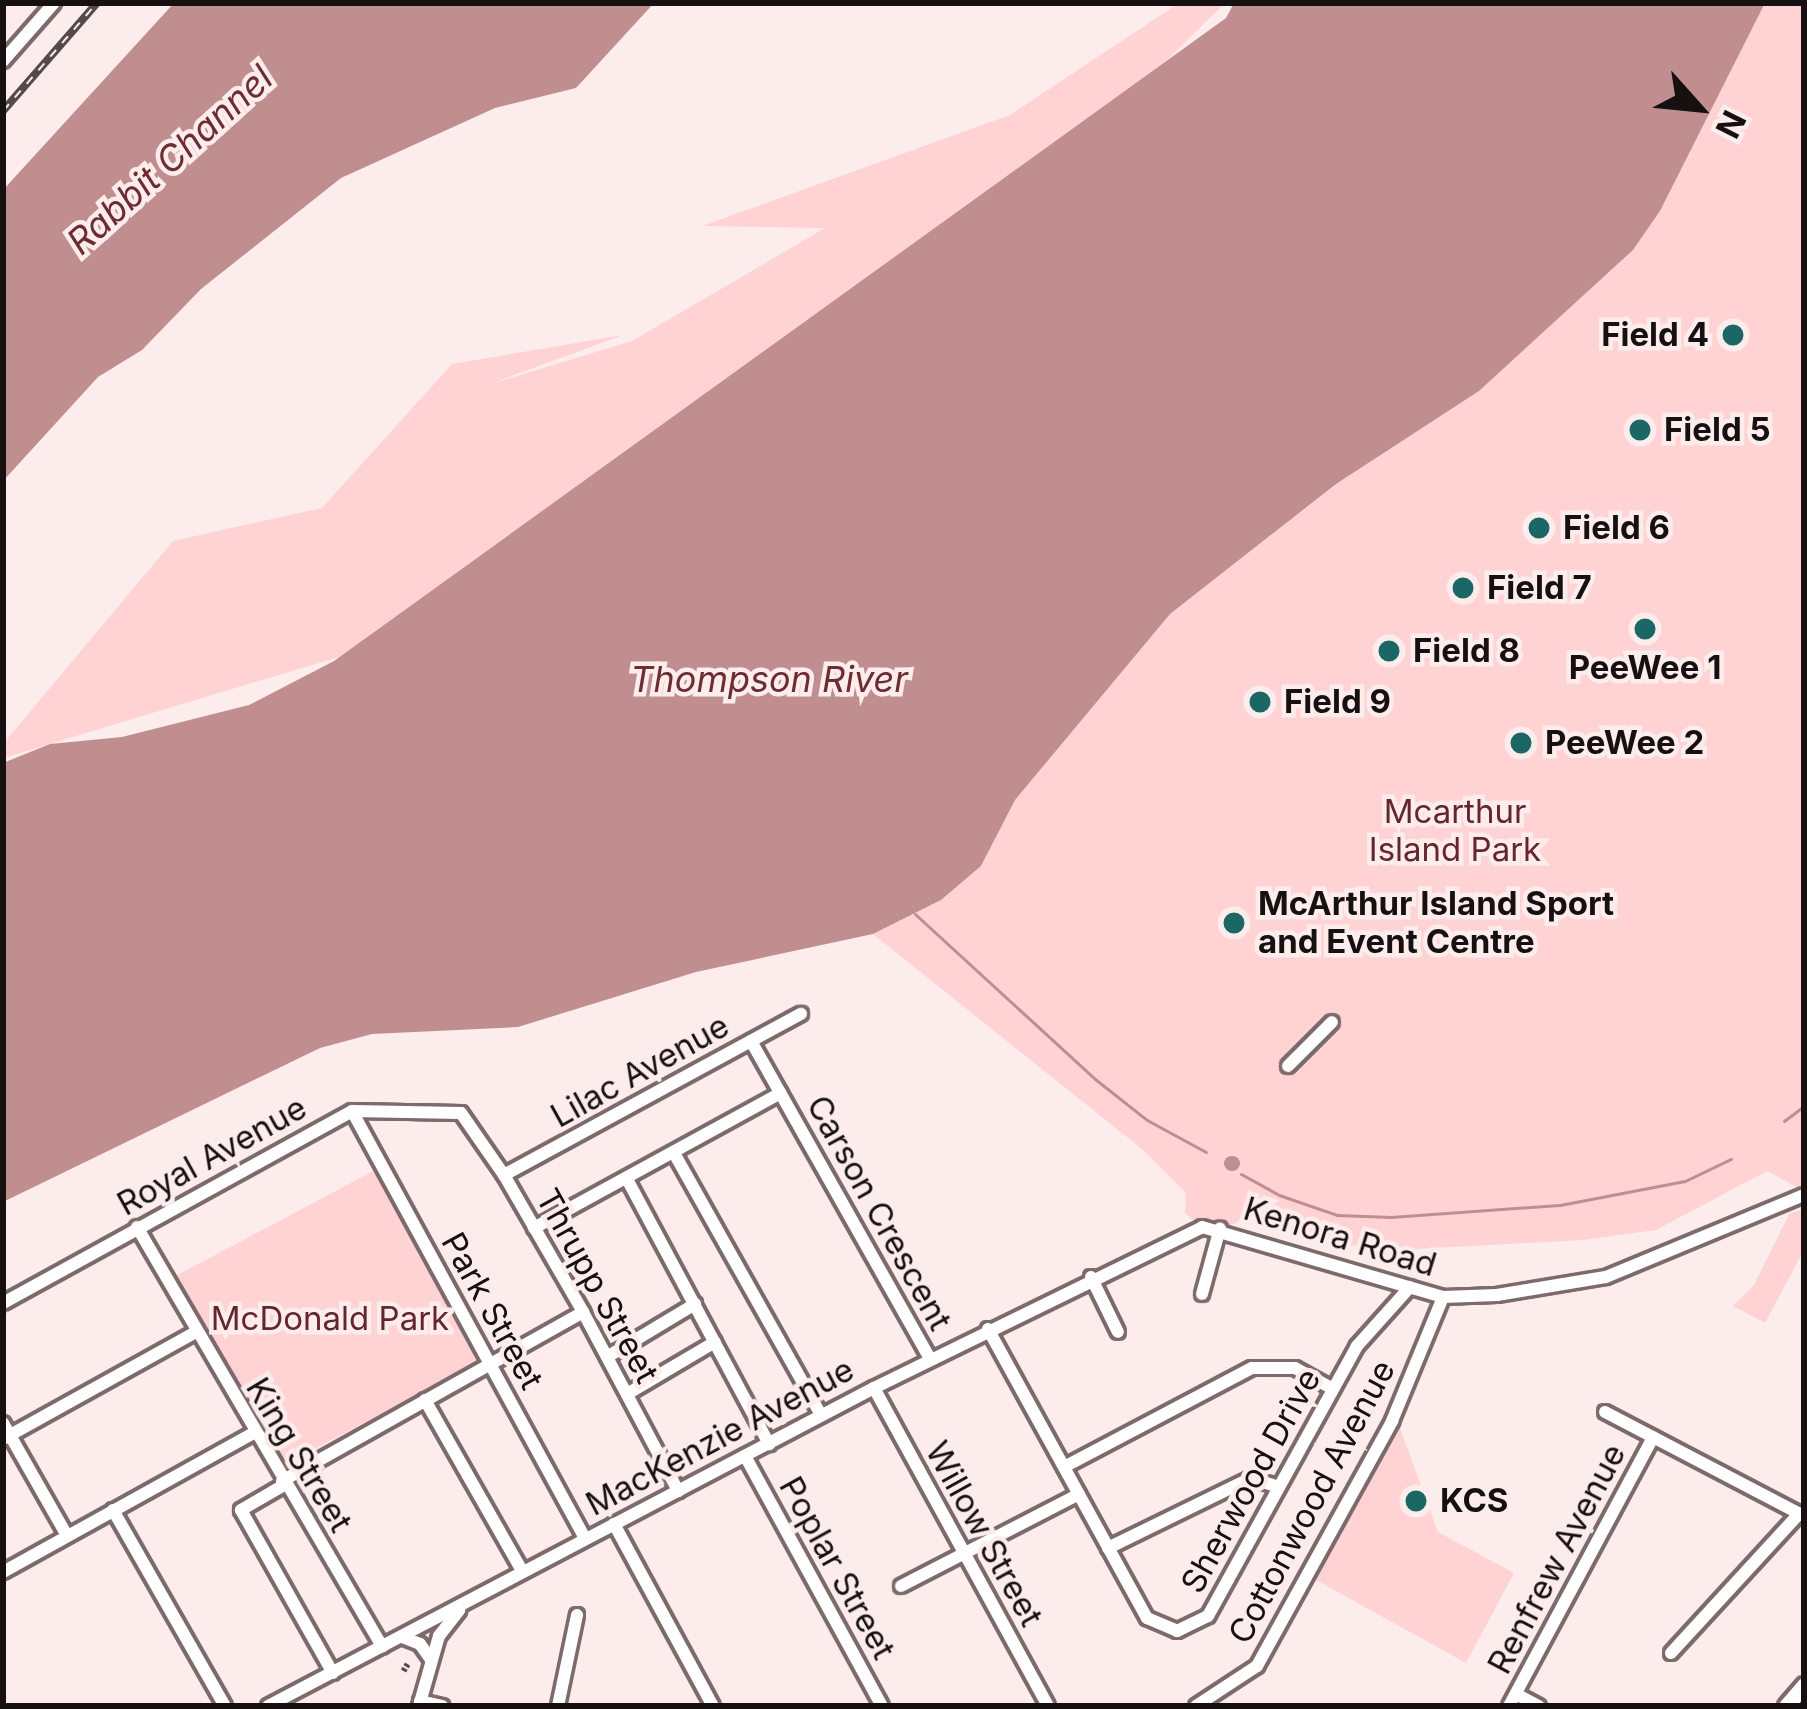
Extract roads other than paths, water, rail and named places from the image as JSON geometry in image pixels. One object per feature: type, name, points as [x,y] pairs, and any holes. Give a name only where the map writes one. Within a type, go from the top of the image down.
[{"type":"main road","points":[[1786,1706],[1804,1685]]},
{"type":"street","points":[[3,61],[54,3]]},
{"type":"street","name":"Lilac Avenue","points":[[504,1175],[801,1014]]},
{"type":"street","points":[[1288,1066],[1332,1022]]},
{"type":"street","name":"Carson Crescent","points":[[751,1041],[930,1359]]},
{"type":"street","name":"Carson Crescent","points":[[534,1228],[781,1093]]},
{"type":"street","name":"Royal Avenue","points":[[3,1303],[352,1111],[461,1113]]},
{"type":"street","name":"Park Street","points":[[352,1111],[585,1538]]},
{"type":"street","name":"Thrupp Street","points":[[461,1113],[504,1175],[583,1312],[678,1492]]},
{"type":"street","points":[[674,1154],[821,1415]]},
{"type":"street","points":[[627,1179],[769,1444]]},
{"type":"street","name":"Kenora Road","points":[[1202,1227],[1220,1228],[1443,1297],[1558,1289],[1606,1277],[1804,1195]]},
{"type":"street","name":"King Street","points":[[136,1227],[382,1647]]},
{"type":"street","name":"MacKenzie Avenue","points":[[268,1706],[988,1329],[1202,1227]]},
{"type":"street","points":[[1202,1294],[1220,1228]]},
{"type":"street","points":[[1090,1277],[1118,1332]]},
{"type":"street","name":"Sherwood Drive","points":[[988,1329],[1147,1618],[1164,1629],[1192,1628],[1208,1616],[1357,1346],[1409,1287]]},
{"type":"street","name":"Cottonwood Avenue","points":[[1196,1706],[1256,1666],[1392,1421],[1443,1297]]},
{"type":"street","points":[[607,1357],[694,1304]]},
{"type":"street","points":[[333,1673],[241,1510],[583,1312]]},
{"type":"street","points":[[66,1534],[5,1432],[196,1332]]},
{"type":"street","points":[[627,1394],[716,1342]]},
{"type":"street","points":[[1064,1467],[1252,1368],[1295,1368],[1333,1389]]},
{"type":"street","name":"Willow Street","points":[[874,1388],[1048,1706]]},
{"type":"street","points":[[425,1400],[522,1570]]},
{"type":"street","points":[[1605,1412],[1802,1515],[1671,1653]]},
{"type":"street","points":[[3,1572],[254,1433]]},
{"type":"street","name":"Renfrew Avenue","points":[[1512,1700],[1653,1437]]},
{"type":"street","name":"Poplar Street","points":[[745,1456],[881,1706]]},
{"type":"street","points":[[1108,1548],[1251,1478],[1279,1487]]},
{"type":"street","points":[[901,1586],[1078,1494]]},
{"type":"street","points":[[113,1510],[225,1706]]},
{"type":"street","points":[[614,1524],[712,1706]]},
{"type":"street","points":[[442,1706],[420,1703],[431,1660],[450,1619],[473,1597]]},
{"type":"street","points":[[558,1706],[578,1615]]},
{"type":"street","points":[[402,1636],[420,1644],[431,1660]]},
{"type":"street","points":[[1512,1700],[1539,1706]]},
{"type":"water","name":"Rabbit Channel","points":[[174,3],[654,3],[576,88],[495,108],[341,178],[201,289],[142,350],[98,377],[3,481],[3,190]]},
{"type":"water","name":"Thompson River","points":[[1234,3],[1765,3],[1660,211],[1633,250],[1479,391],[1336,484],[1170,614],[1015,800],[981,866],[941,900],[873,934],[696,972],[518,1027],[372,1034],[320,1048],[3,1202],[3,763],[50,744],[122,737],[249,705],[334,661],[1226,18]]},
{"type":"waterway","points":[[915,914],[1095,1079],[1147,1120],[1206,1152]]},
{"type":"waterway","points":[[1784,1121],[1804,1106]]},
{"type":"waterway","points":[[1241,1174],[1279,1195],[1337,1215],[1391,1217],[1560,1205],[1685,1181],[1731,1159]]},
{"type":"railway","points":[[3,111],[97,3]]},
{"type":"railway","points":[[403,1666],[408,1669]]},
{"type":"place","name":"Field 4","points":[[1733,335]]},
{"type":"place","name":"Field 5","points":[[1640,430]]},
{"type":"place","name":"Field 6","points":[[1539,528]]},
{"type":"place","name":"Field 7","points":[[1463,588]]},
{"type":"place","name":"PeeWee 1","points":[[1645,629]]},
{"type":"place","name":"Field 8","points":[[1389,651]]},
{"type":"place","name":"Field 9","points":[[1260,702]]},
{"type":"place","name":"PeeWee 2","points":[[1521,743]]},
{"type":"place","name":"McArthur Island Sport and Event Centre","points":[[1234,923]]},
{"type":"place","name":"KCS","points":[[1416,1501]]},
{"type":"park label","name":"Mcarthur Island Park","points":[[1455,831]]},
{"type":"park label","name":"McDonald Park","points":[[330,1319]]}]
